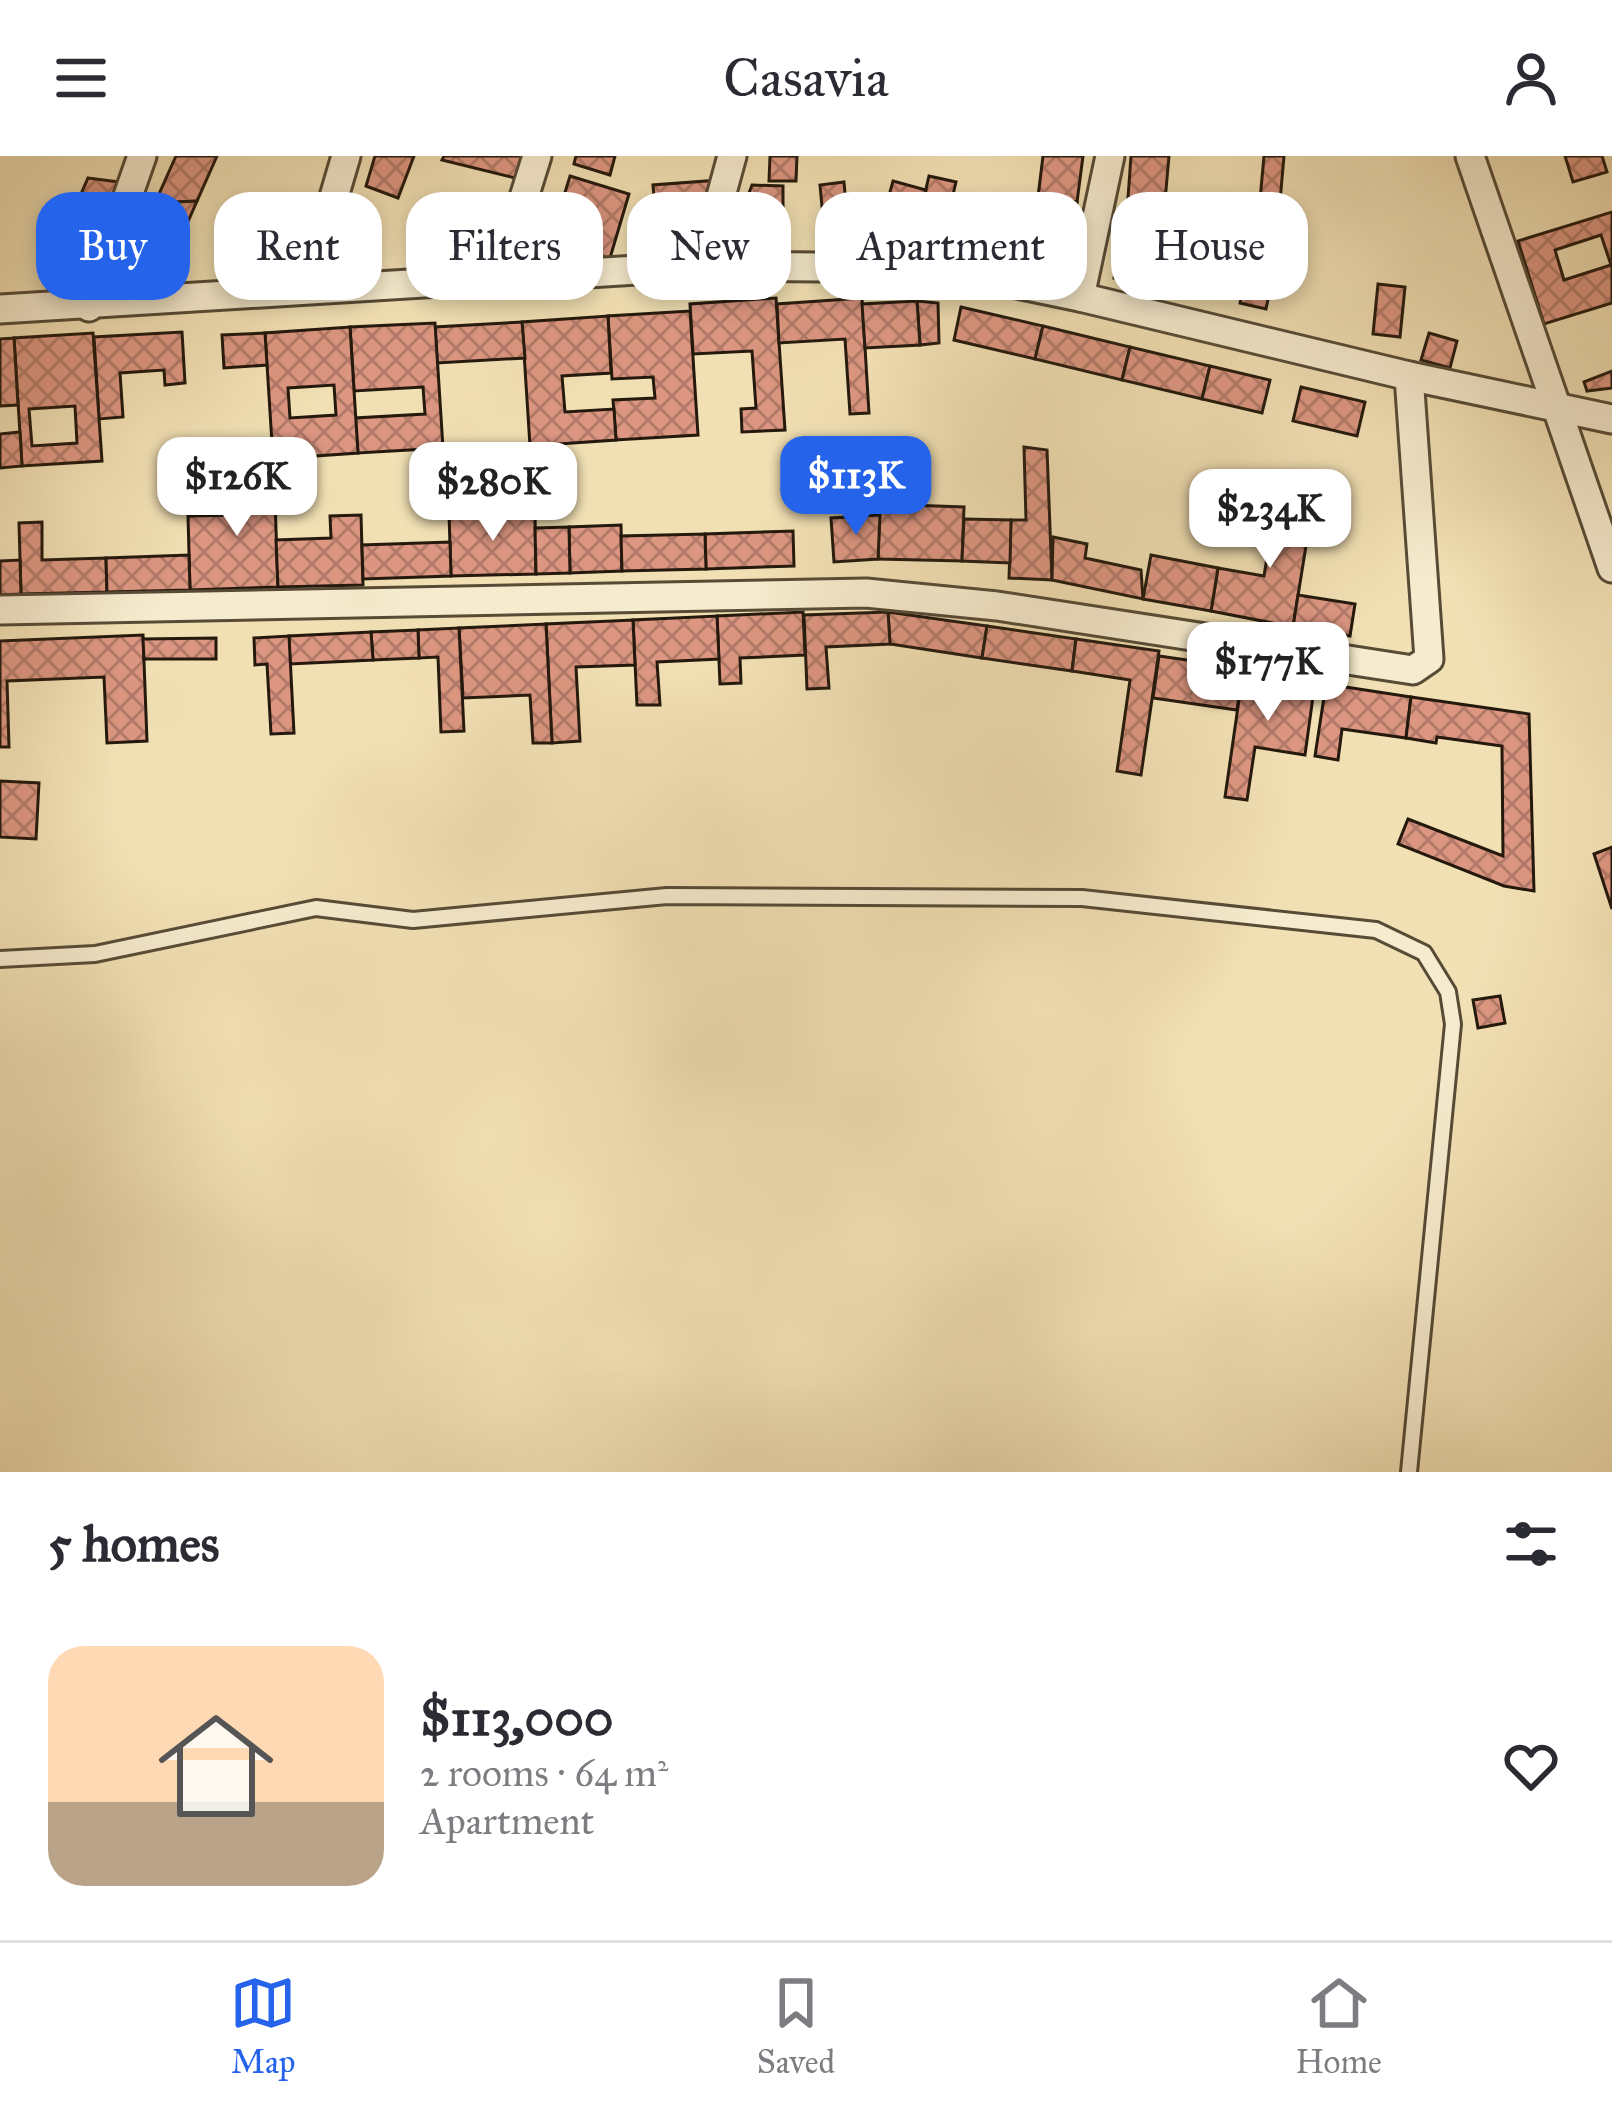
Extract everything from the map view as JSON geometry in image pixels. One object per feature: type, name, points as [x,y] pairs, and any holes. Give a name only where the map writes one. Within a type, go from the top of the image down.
[{"type":"street","points":[[88,307],[142,156]]},
{"type":"street","points":[[335,192],[346,156]]},
{"type":"street","points":[[526,192],[537,156]]},
{"type":"street","points":[[722,192],[732,156]]},
{"type":"street","points":[[1087,264],[1110,156]]},
{"type":"street","points":[[1470,156],[1612,568]]},
{"type":"street","points":[[0,310],[214,297]]},
{"type":"street","points":[[1087,299],[1409,376],[1612,418]]},
{"type":"street","points":[[0,610],[866,593],[997,606],[1413,670],[1429,659],[1409,376]]},
{"type":"lane","points":[[0,959],[95,954],[316,908],[413,920],[667,896],[1082,898],[1376,930],[1424,953],[1448,992],[1453,1024],[1409,1472]]},
{"type":"building","points":[[176,156],[217,156],[197,201],[190,201],[190,192],[160,192]]},
{"type":"building","points":[[375,156],[414,156],[398,198],[366,186]]},
{"type":"building","points":[[444,156],[528,156],[519,179],[442,160]]},
{"type":"building","points":[[576,156],[615,156],[610,175],[574,164]]},
{"type":"building","points":[[770,156],[797,156],[796,181],[769,181]]},
{"type":"building","points":[[1043,156],[1083,156],[1078,192],[1039,192]]},
{"type":"building","points":[[1131,156],[1169,156],[1166,192],[1128,192]]},
{"type":"building","points":[[1264,156],[1284,156],[1281,192],[1261,192]]},
{"type":"building","points":[[1565,156],[1602,156],[1607,172],[1573,182]]},
{"type":"building","points":[[570,176],[627,193],[610,258],[603,257],[603,192],[565,192]]},
{"type":"building","points":[[929,176],[956,182],[954,192],[925,192]]},
{"type":"building","points":[[88,178],[119,182],[115,192],[82,192]]},
{"type":"building","points":[[720,180],[717,192],[654,192],[653,185]]},
{"type":"building","points":[[893,181],[926,190],[926,192],[890,192]]},
{"type":"building","points":[[844,182],[845,192],[821,192],[820,185]]},
{"type":"building","points":[[752,185],[783,186],[783,192],[749,192]]},
{"type":"building","points":[[1612,212],[1612,303],[1544,324],[1518,241]],"holes":[[[1601,235],[1611,265],[1564,280],[1555,250]]]},
{"type":"building","points":[[1378,284],[1405,287],[1400,337],[1373,334]]},
{"type":"building","points":[[776,300],[785,430],[742,432],[741,409],[756,408],[752,351],[693,354],[690,304]]},
{"type":"building","points":[[862,300],[869,413],[850,414],[845,339],[779,343],[777,304]]},
{"type":"building","points":[[1241,300],[1268,300],[1266,309]]},
{"type":"building","points":[[917,301],[938,303],[939,343],[920,345]]},
{"type":"building","points":[[917,301],[920,345],[865,348],[862,304]]},
{"type":"building","points":[[961,307],[1043,326],[1035,359],[954,340]]},
{"type":"building","points":[[690,311],[698,435],[616,440],[613,400],[655,398],[653,377],[612,379],[608,316]]},
{"type":"building","points":[[608,316],[611,373],[562,376],[565,412],[614,409],[616,440],[530,446],[522,322]]},
{"type":"building","points":[[522,322],[525,358],[437,363],[435,327]]},
{"type":"building","points":[[435,323],[443,448],[358,453],[355,418],[425,414],[423,387],[354,391],[350,327]]},
{"type":"building","points":[[1043,326],[1130,347],[1122,380],[1035,359]]},
{"type":"building","points":[[350,327],[358,453],[273,459],[265,333]],"holes":[[[334,385],[336,415],[290,418],[288,388]]]},
{"type":"building","points":[[182,332],[185,383],[165,385],[164,370],[120,373],[123,417],[99,419],[94,337]]},
{"type":"building","points":[[93,333],[102,461],[22,466],[14,338]],"holes":[[[75,406],[77,443],[32,446],[29,409]]]},
{"type":"building","points":[[265,333],[267,365],[224,368],[222,335]]},
{"type":"building","points":[[1429,333],[1457,341],[1450,368],[1421,360]]},
{"type":"building","points":[[14,338],[18,405],[0,406],[0,339]]},
{"type":"building","points":[[1130,347],[1210,366],[1202,399],[1122,380]]},
{"type":"building","points":[[1210,366],[1270,380],[1262,413],[1202,399]]},
{"type":"building","points":[[1612,371],[1612,388],[1587,391],[1584,382]]},
{"type":"building","points":[[1301,387],[1365,402],[1357,436],[1293,421]]},
{"type":"building","points":[[20,432],[22,466],[0,468],[0,434]]},
{"type":"building","points":[[1024,447],[1047,450],[1052,580],[1009,578],[1011,520],[1026,520]]},
{"type":"building","points":[[274,471],[278,587],[190,590],[188,516],[232,515],[231,472]]},
{"type":"building","points":[[1277,496],[1313,502],[1293,627],[1211,611],[1218,568],[1264,576]]},
{"type":"building","points":[[880,504],[964,507],[962,561],[878,559]]},
{"type":"building","points":[[535,512],[536,574],[451,576],[449,514]]},
{"type":"building","points":[[361,515],[363,585],[278,587],[276,540],[331,538],[330,516]]},
{"type":"building","points":[[880,515],[878,559],[834,562],[831,518]]},
{"type":"building","points":[[964,519],[1011,520],[1010,563],[962,561]]},
{"type":"building","points":[[42,522],[42,560],[106,558],[107,592],[21,594],[19,523]]},
{"type":"building","points":[[621,525],[622,571],[570,573],[569,527]]},
{"type":"building","points":[[569,527],[570,573],[536,574],[535,528]]},
{"type":"building","points":[[793,531],[794,566],[706,569],[705,534]]},
{"type":"building","points":[[705,534],[706,569],[622,571],[621,536]]},
{"type":"building","points":[[1053,537],[1087,544],[1085,558],[1141,570],[1143,599],[1052,580]]},
{"type":"building","points":[[450,542],[451,576],[363,579],[362,545]]},
{"type":"building","points":[[189,555],[190,590],[107,592],[106,558]]},
{"type":"building","points":[[1151,555],[1218,568],[1211,611],[1143,599]]},
{"type":"building","points":[[20,560],[21,594],[0,595],[0,561]]},
{"type":"building","points":[[1298,595],[1355,604],[1350,636],[1293,627]]},
{"type":"building","points":[[803,612],[805,655],[740,658],[741,683],[720,684],[717,616]]},
{"type":"building","points":[[888,612],[987,626],[982,658],[890,644]]},
{"type":"building","points":[[888,612],[890,644],[826,647],[829,688],[807,689],[804,615]]},
{"type":"building","points":[[717,616],[719,659],[657,662],[660,705],[637,705],[633,620]]},
{"type":"building","points":[[633,620],[635,665],[576,667],[580,741],[552,743],[546,624]]},
{"type":"building","points":[[546,624],[552,743],[533,743],[530,695],[463,698],[459,628]]},
{"type":"building","points":[[987,626],[1076,639],[1072,671],[982,658]]},
{"type":"building","points":[[459,628],[464,731],[441,732],[438,657],[419,658],[418,630]]},
{"type":"building","points":[[418,630],[419,658],[373,660],[371,632]]},
{"type":"building","points":[[371,632],[373,660],[290,664],[289,636]]},
{"type":"building","points":[[143,635],[147,741],[107,743],[104,677],[7,681],[9,747],[0,747],[0,641]]},
{"type":"building","points":[[289,636],[294,733],[271,734],[267,664],[255,665],[254,638]]},
{"type":"building","points":[[216,638],[216,659],[144,659],[143,639]]},
{"type":"building","points":[[1076,639],[1159,651],[1141,775],[1117,771],[1130,680],[1072,671]]},
{"type":"building","points":[[1159,656],[1243,668],[1237,710],[1153,698]]},
{"type":"building","points":[[1243,672],[1315,682],[1305,755],[1255,747],[1247,800],[1225,797]]},
{"type":"building","points":[[1326,684],[1411,697],[1406,738],[1342,729],[1338,760],[1315,756]]},
{"type":"building","points":[[1411,697],[1529,714],[1534,891],[1504,886],[1398,844],[1408,819],[1503,856],[1502,746],[1406,738]]},
{"type":"building","points":[[0,781],[39,783],[36,839],[0,837]]},
{"type":"building","points":[[1612,847],[1612,909],[1594,854]]},
{"type":"building","points":[[1500,996],[1505,1023],[1478,1028],[1473,1000]]}]
